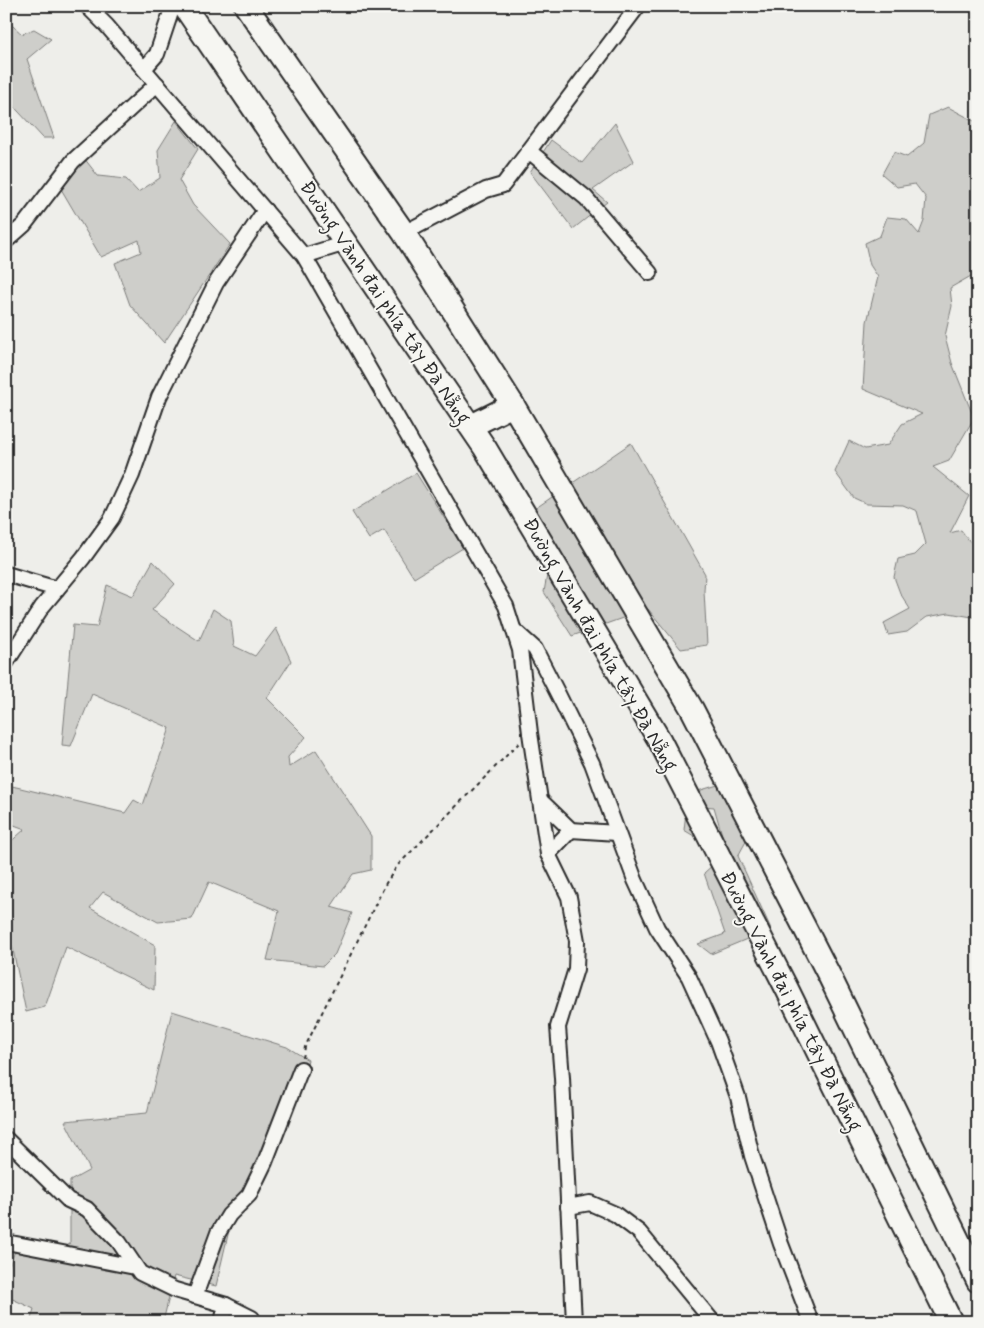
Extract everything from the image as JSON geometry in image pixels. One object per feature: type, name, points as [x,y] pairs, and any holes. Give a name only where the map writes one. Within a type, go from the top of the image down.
[{"type":"main road","name":"Đường Vành đai phía tây Đà Nẵng","points":[[184,6],[471,426],[660,741],[787,989],[951,1322]]},
{"type":"main road","name":"Đường Vành đai phía tây Đà Nẵng","points":[[246,6],[404,233],[513,405],[692,709],[828,975],[978,1281]]},
{"type":"main road","points":[[471,426],[513,405]]},
{"type":"street","points":[[87,6],[107,26],[304,256],[506,606],[520,650],[548,854],[569,897],[577,942],[576,969],[558,1027],[574,1322]]},
{"type":"street","points":[[144,69],[157,54],[173,6]]},
{"type":"street","points":[[404,233],[486,190],[503,185],[638,6]]},
{"type":"street","points":[[6,241],[24,225],[73,161],[157,84]]},
{"type":"street","points":[[529,151],[586,198],[650,273]]},
{"type":"street","points":[[6,663],[42,607],[83,558],[112,518],[132,475],[159,397],[216,283],[265,210]]},
{"type":"street","points":[[304,256],[346,243]]},
{"type":"street","points":[[6,574],[58,589]]},
{"type":"street","points":[[514,630],[535,649],[560,696],[592,763],[635,880],[657,928],[689,977],[718,1041],[738,1097],[752,1156],[781,1244],[811,1322]]},
{"type":"street","points":[[540,800],[571,830],[617,833]]},
{"type":"street","points":[[548,854],[571,830]]},
{"type":"street","points":[[195,1296],[218,1233],[229,1215],[249,1195],[265,1162],[301,1069]]},
{"type":"street","points":[[6,1139],[68,1200],[87,1209],[119,1242],[140,1273],[175,1290],[226,1305],[252,1318],[254,1322]]},
{"type":"street","points":[[568,1207],[590,1203],[615,1214],[639,1232],[713,1322]]},
{"type":"street","points":[[6,1242],[135,1266]]},
{"type":"street","points":[[222,1322],[226,1305]]},
{"type":"path","points":[[301,1069],[305,1047],[386,883],[398,865],[530,733]]},
{"type":"shaded area","points":[[6,20],[22,34],[34,29],[51,39],[27,59],[54,138],[43,138],[6,98]]},
{"type":"shaded area","points":[[948,107],[978,123],[978,272],[950,288],[952,306],[945,336],[952,363],[974,418],[949,461],[933,467],[969,496],[950,533],[961,530],[978,552],[978,618],[949,613],[927,617],[907,632],[888,635],[884,623],[910,609],[900,593],[894,577],[898,559],[915,555],[926,544],[917,511],[903,505],[867,504],[854,498],[835,472],[849,441],[865,449],[888,445],[902,424],[922,414],[863,389],[867,322],[878,277],[870,265],[865,243],[880,236],[887,217],[906,219],[919,234],[924,221],[926,198],[915,184],[897,187],[882,174],[894,152],[907,157],[924,143],[929,115]]},
{"type":"shaded area","points":[[176,121],[198,149],[179,180],[193,205],[230,244],[164,343],[130,305],[115,263],[141,252],[139,240],[101,257],[54,177],[77,149],[98,176],[126,179],[138,192],[160,178],[158,150]]},
{"type":"shaded area","points":[[615,123],[634,161],[593,190],[607,202],[573,229],[530,172],[551,140],[582,163]]},
{"type":"shaded area","points":[[631,443],[705,574],[707,645],[681,649],[648,609],[572,636],[544,592],[547,575],[527,543],[533,510]]},
{"type":"shaded area","points":[[416,473],[463,548],[414,578],[384,530],[369,539],[352,512]]},
{"type":"shaded area","points":[[153,561],[175,584],[152,610],[199,641],[213,609],[231,621],[234,646],[255,656],[276,628],[291,661],[267,698],[306,737],[288,757],[289,767],[316,750],[371,836],[371,870],[353,874],[331,907],[352,913],[335,954],[323,966],[267,960],[279,911],[209,882],[192,919],[158,922],[103,892],[90,908],[155,945],[154,990],[66,947],[45,1007],[26,1012],[12,945],[6,940],[6,846],[25,829],[6,822],[12,786],[125,813],[134,800],[143,805],[170,728],[92,694],[71,746],[62,745],[73,625],[97,627],[107,585],[133,596]]},
{"type":"shaded area","points":[[731,781],[755,825],[738,856],[771,929],[711,954],[698,944],[725,934],[704,873],[727,852],[714,807],[703,806],[694,836],[684,830],[688,794]]},
{"type":"shaded area","points":[[172,1011],[287,1047],[308,1060],[261,1185],[230,1226],[216,1286],[174,1276],[163,1322],[30,1322],[34,1309],[6,1296],[6,1273],[20,1239],[65,1249],[70,1243],[70,1181],[90,1170],[65,1121],[147,1113]]}]
